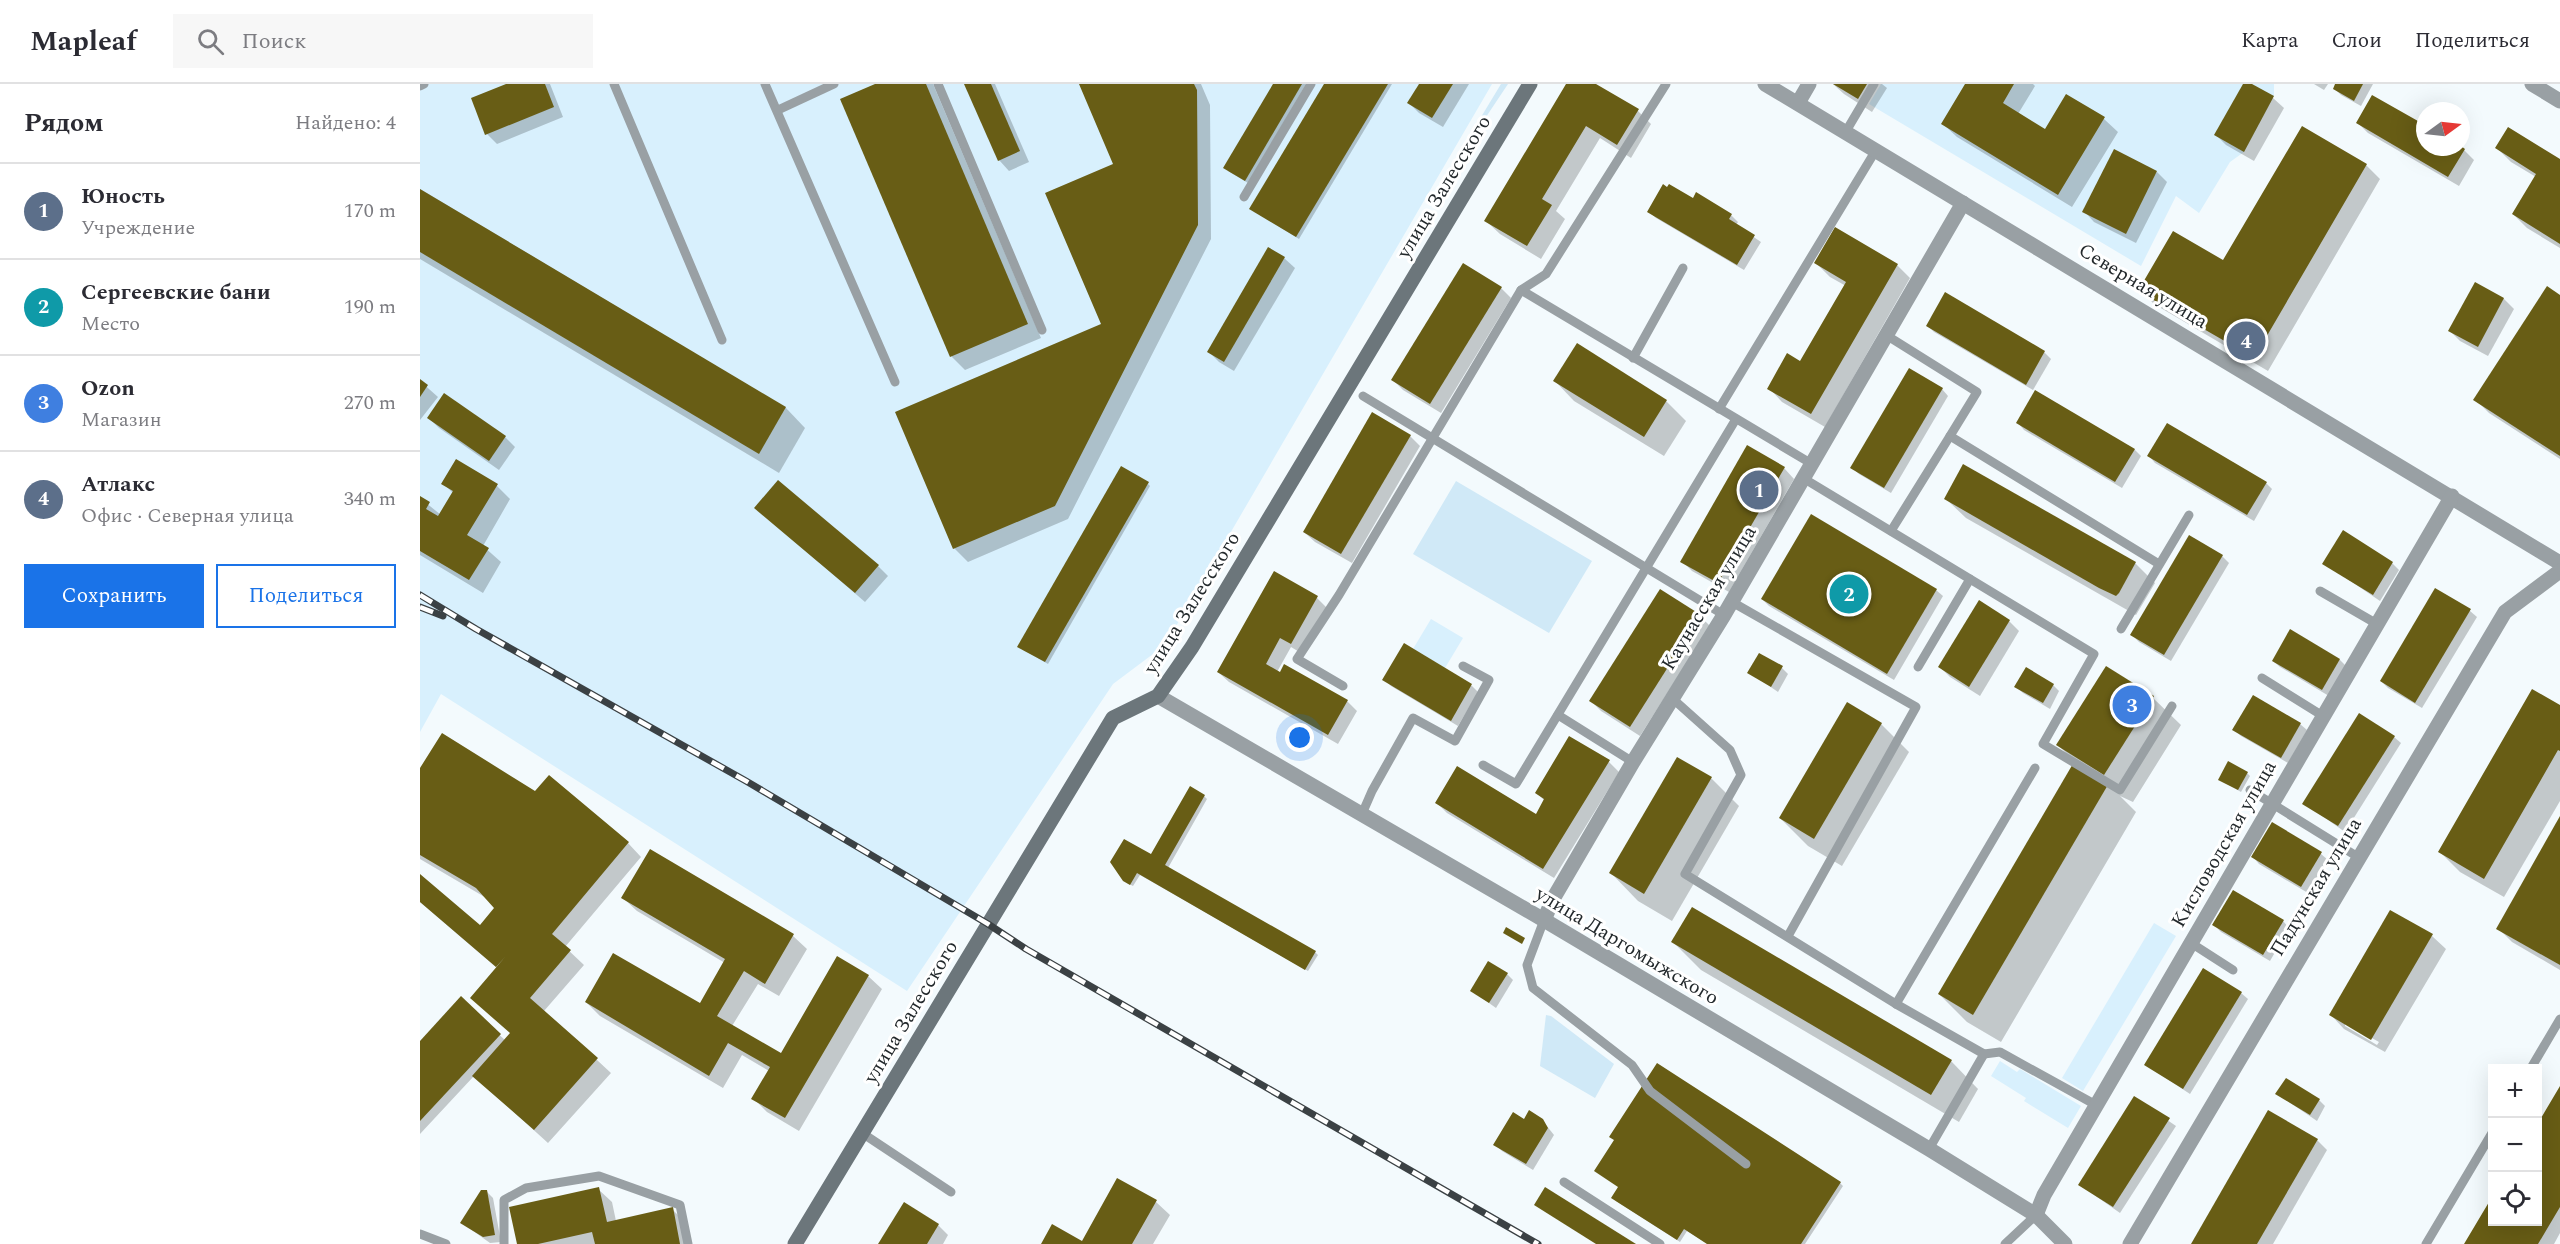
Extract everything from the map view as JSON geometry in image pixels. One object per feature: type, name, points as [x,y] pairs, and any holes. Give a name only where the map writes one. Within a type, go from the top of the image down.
[{"type":"main road","name":"улица Залесского","points":[[795,1244],[1113,718],[1158,696],[1192,647],[1530,84]]},
{"type":"street","name":"Северная улица","points":[[1766,84],[1845,134],[1876,150],[2560,563]]},
{"type":"street","points":[[1798,103],[1809,84]]},
{"type":"street","points":[[2532,84],[2560,101]]},
{"type":"street","name":"Каунасская улица","points":[[1544,920],[1553,899],[1633,762],[1728,609],[1963,203]]},
{"type":"street","name":"Кисловодская улица","points":[[2036,1215],[2043,1195],[2452,496]]},
{"type":"street","name":"Падунская улица","points":[[2130,1244],[2505,612],[2560,571]]},
{"type":"street","name":"улица Даргомыжского","points":[[1158,696],[1544,920],[1929,1149],[2036,1215],[2065,1244]]},
{"type":"lane","points":[[420,86],[424,84]]},
{"type":"lane","points":[[614,84],[722,340]]},
{"type":"lane","points":[[765,84],[895,382]]},
{"type":"lane","points":[[778,110],[834,84]]},
{"type":"lane","points":[[938,84],[1042,330]]},
{"type":"lane","points":[[1244,197],[1311,84]]},
{"type":"lane","points":[[1343,686],[1297,659],[1339,595],[1521,290],[1546,274],[1666,84]]},
{"type":"lane","points":[[1845,134],[1874,84]]},
{"type":"lane","points":[[1719,409],[1876,150]]},
{"type":"lane","points":[[1633,358],[1683,268]]},
{"type":"lane","points":[[1521,290],[1812,464]]},
{"type":"lane","points":[[1886,335],[1977,392],[1891,531]]},
{"type":"lane","points":[[1363,396],[1431,440],[1645,569],[1728,609],[1916,707],[1788,936]]},
{"type":"lane","points":[[1483,765],[1516,784],[1736,419]]},
{"type":"lane","points":[[1950,436],[2159,564]]},
{"type":"lane","points":[[1803,478],[2094,654],[2043,744],[2120,790],[2172,706]]},
{"type":"lane","points":[[2121,629],[2189,515]]},
{"type":"lane","points":[[1918,667],[1970,579]]},
{"type":"lane","points":[[2320,591],[2377,624]]},
{"type":"lane","points":[[1362,814],[1372,791],[1413,718],[1455,741],[1489,680],[1462,666]]},
{"type":"lane","points":[[2262,678],[2323,716]]},
{"type":"lane","points":[[1673,699],[1730,750],[1741,775],[1685,874],[1896,1004],[1984,1054],[2000,1052],[2096,1105]]},
{"type":"lane","points":[[1558,715],[1633,762]]},
{"type":"lane","points":[[1896,1004],[2035,768]]},
{"type":"lane","points":[[2250,790],[2358,857]]},
{"type":"lane","points":[[1544,920],[1527,965],[1533,988],[1632,1065],[1650,1091],[1746,1164]]},
{"type":"lane","points":[[2191,943],[2233,970]]},
{"type":"lane","points":[[2533,1064],[2560,1020]]},
{"type":"lane","points":[[1929,1149],[1984,1054]]},
{"type":"lane","points":[[862,1133],[951,1192]]},
{"type":"lane","points":[[2426,1244],[2488,1141]]},
{"type":"lane","points":[[504,1244],[504,1200],[526,1188],[600,1176],[680,1206],[688,1244]]},
{"type":"lane","points":[[1564,1182],[1660,1244]]},
{"type":"lane","points":[[2005,1244],[2036,1215]]},
{"type":"lane","points":[[420,1234],[446,1244]]},
{"type":"shaded area","points":[[420,84],[1492,84],[1165,645],[1113,684],[907,991],[441,694],[420,732]]},
{"type":"shaded area","points":[[1501,84],[1508,84],[1474,135],[1472,132]]},
{"type":"shaded area","points":[[1881,84],[2274,84],[2274,96],[2244,152],[2230,162],[2199,213],[2176,196],[2141,266],[1869,104]]},
{"type":"shaded area","points":[[1456,481],[1592,561],[1549,633],[1413,554]]},
{"type":"shaded area","points":[[1431,619],[1463,638],[1445,668],[1413,649]]},
{"type":"shaded area","points":[[2154,923],[2176,936],[2083,1091],[2062,1078]]},
{"type":"shaded area","points":[[1546,1015],[1551,1016],[1614,1064],[1595,1098],[1540,1066]]},
{"type":"shaded area","points":[[2000,1061],[2017,1072],[2020,1069],[2081,1106],[2068,1128],[2024,1101],[2026,1098],[1991,1076]]},
{"type":"building","points":[[506,84],[545,84],[554,107],[485,135],[471,98]]},
{"type":"building","points":[[875,84],[926,84],[1028,324],[950,357],[840,99]]},
{"type":"building","points":[[964,84],[991,84],[1020,151],[998,161]]},
{"type":"building","points":[[1079,84],[1194,84],[1197,90],[1198,225],[1055,506],[953,549],[895,412],[1101,324],[1045,193],[1113,164]]},
{"type":"building","points":[[1273,84],[1302,84],[1245,181],[1223,168]]},
{"type":"building","points":[[1324,84],[1388,84],[1296,237],[1249,209]]},
{"type":"building","points":[[1419,84],[1453,84],[1432,118],[1407,103]]},
{"type":"building","points":[[1566,84],[1596,84],[1639,109],[1617,145],[1586,126],[1542,199],[1552,205],[1527,246],[1484,221]]},
{"type":"building","points":[[1833,84],[1867,84],[1858,99]]},
{"type":"building","points":[[1965,84],[2014,84],[2003,103],[2045,129],[2066,94],[2105,117],[2058,195],[1941,124]]},
{"type":"building","points":[[2243,84],[2252,84],[2274,96],[2244,152],[2214,135]]},
{"type":"building","points":[[2335,84],[2363,84],[2354,101],[2333,89]]},
{"type":"building","points":[[2372,95],[2416,120],[2416,156],[2461,156],[2448,177],[2356,123]]},
{"type":"building","points":[[2302,126],[2367,164],[2254,358],[2138,291],[2173,231],[2223,260]]},
{"type":"building","points":[[2508,127],[2560,159],[2560,244],[2512,214],[2536,174],[2495,148]]},
{"type":"building","points":[[2114,149],[2157,171],[2126,234],[2082,212]]},
{"type":"building","points":[[1663,184],[1667,187],[1669,184],[1693,198],[1696,192],[1732,214],[1729,219],[1755,235],[1737,265],[1647,212]]},
{"type":"building","points":[[420,189],[786,407],[759,454],[420,252]]},
{"type":"building","points":[[1835,227],[1898,264],[1811,414],[1767,389],[1787,353],[1800,361],[1846,282],[1814,263]]},
{"type":"building","points":[[1268,247],[1285,257],[1224,362],[1207,352]]},
{"type":"building","points":[[1463,263],[1502,287],[1430,404],[1391,380]]},
{"type":"building","points":[[2475,282],[2504,298],[2478,347],[2448,331]]},
{"type":"building","points":[[2547,286],[2560,295],[2560,456],[2473,400]]},
{"type":"building","points":[[1945,292],[2045,351],[2026,385],[1926,326]]},
{"type":"building","points":[[1577,343],[1667,400],[1644,437],[1553,381]]},
{"type":"building","points":[[1909,368],[1943,388],[1884,488],[1850,468]]},
{"type":"building","points":[[420,379],[428,385],[420,397]]},
{"type":"building","points":[[2035,390],[2135,449],[2115,482],[2016,423]]},
{"type":"building","points":[[444,393],[506,436],[489,461],[427,418]]},
{"type":"building","points":[[1372,412],[1411,435],[1341,554],[1303,532]]},
{"type":"building","points":[[2167,423],[2267,482],[2247,515],[2147,456]]},
{"type":"building","points":[[1747,445],[1785,467],[1718,583],[1680,562]]},
{"type":"building","points":[[456,459],[498,484],[467,535],[489,548],[469,580],[420,551],[420,496],[430,502],[426,509],[438,516],[453,491],[441,484]]},
{"type":"building","points":[[1963,464],[2136,562],[2119,593],[2116,596],[2099,588],[1944,499]]},
{"type":"building","points":[[1121,466],[1149,482],[1045,662],[1017,647]]},
{"type":"building","points":[[778,480],[879,565],[855,593],[754,508]]},
{"type":"building","points":[[1811,514],[1937,589],[1887,674],[1761,599]]},
{"type":"building","points":[[2343,530],[2393,562],[2373,595],[2322,564]]},
{"type":"building","points":[[2189,535],[2223,555],[2164,655],[2130,635]]},
{"type":"building","points":[[1274,571],[1318,596],[1291,644],[1280,638],[1266,664],[1280,672],[1284,664],[1348,700],[1328,735],[1217,672]]},
{"type":"building","points":[[2435,588],[2471,609],[2415,703],[2380,681]]},
{"type":"building","points":[[1660,589],[1701,615],[1630,727],[1589,701]]},
{"type":"building","points":[[1979,600],[2010,620],[1969,687],[1938,667]]},
{"type":"building","points":[[2290,629],[2340,659],[2322,690],[2272,661]]},
{"type":"building","points":[[1404,643],[1472,684],[1451,721],[1382,680]]},
{"type":"building","points":[[1759,653],[1783,666],[1771,687],[1747,673]]},
{"type":"building","points":[[2106,666],[2154,696],[2104,775],[2056,745]]},
{"type":"building","points":[[2026,667],[2054,684],[2043,703],[2014,687]]},
{"type":"building","points":[[2532,689],[2560,705],[2560,751],[2558,750],[2484,879],[2438,852]]},
{"type":"building","points":[[2253,695],[2301,723],[2281,758],[2232,730]]},
{"type":"building","points":[[1847,702],[1882,723],[1814,839],[1779,818]]},
{"type":"building","points":[[2359,713],[2395,736],[2338,826],[2302,804]]},
{"type":"building","points":[[442,733],[535,791],[549,775],[629,842],[552,934],[571,950],[530,998],[598,1058],[534,1130],[472,1076],[510,1033],[470,998],[505,957],[496,967],[420,902],[420,874],[480,925],[494,908],[476,888],[420,855],[420,768]]},
{"type":"building","points":[[1569,736],[1610,760],[1543,869],[1435,803],[1457,766],[1536,814],[1544,799],[1535,793]]},
{"type":"building","points":[[1677,757],[1712,777],[1644,894],[1609,873]]},
{"type":"building","points":[[2228,761],[2248,772],[2238,790],[2218,780]]},
{"type":"building","points":[[2074,762],[2109,783],[1973,1015],[1938,994]]},
{"type":"building","points":[[1190,786],[1205,795],[1165,865],[1316,951],[1305,970],[1137,873],[1130,885],[1123,881],[1110,862],[1124,839],[1151,854]]},
{"type":"building","points":[[2560,816],[2560,965],[2496,929]]},
{"type":"building","points":[[2272,822],[2322,852],[2301,887],[2251,857]]},
{"type":"building","points":[[650,849],[794,934],[765,984],[744,971],[717,1016],[781,1053],[837,956],[869,975],[785,1118],[751,1099],[770,1067],[728,1043],[709,1076],[585,1002],[613,953],[700,1003],[725,959],[621,898]]},
{"type":"building","points":[[2233,890],[2284,920],[2263,955],[2212,925]]},
{"type":"building","points":[[1692,907],[1952,1060],[1931,1095],[1671,942]]},
{"type":"building","points":[[2390,910],[2433,934],[2371,1040],[2329,1015]]},
{"type":"building","points":[[1506,927],[1525,938],[1522,944],[1503,933]]},
{"type":"building","points":[[1488,961],[1508,973],[1489,1003],[1470,991]]},
{"type":"building","points":[[2203,968],[2242,992],[2183,1089],[2144,1065]]},
{"type":"building","points":[[461,996],[501,1034],[420,1121],[420,1041]]},
{"type":"building","points":[[1657,1063],[1841,1182],[1801,1244],[1707,1244],[1684,1229],[1677,1240],[1611,1198],[1618,1187],[1594,1171],[1614,1140],[1609,1137]]},
{"type":"building","points":[[2286,1078],[2320,1099],[2310,1115],[2275,1094]]},
{"type":"building","points":[[2560,1086],[2560,1207],[2538,1244],[2464,1244],[2488,1204],[2488,1226],[2542,1226],[2542,1116]]},
{"type":"building","points":[[2134,1096],[2170,1118],[2113,1207],[2078,1185]]},
{"type":"building","points":[[1529,1110],[1543,1119],[1548,1128],[1526,1164],[1493,1145],[1513,1112],[1524,1119]]},
{"type":"building","points":[[2268,1110],[2318,1139],[2257,1244],[2191,1244]]},
{"type":"building","points":[[1117,1178],[1157,1200],[1132,1244],[1041,1244],[1052,1224],[1082,1241]]},
{"type":"building","points":[[599,1187],[607,1222],[673,1207],[680,1244],[595,1244],[592,1232],[538,1244],[517,1244],[509,1207]]},
{"type":"building","points":[[1545,1187],[1636,1244],[1596,1244],[1534,1205]]},
{"type":"building","points":[[481,1190],[487,1190],[495,1235],[483,1237],[460,1223]]},
{"type":"building","points":[[904,1202],[939,1224],[927,1244],[878,1244]]},
{"type":"railway","points":[[420,595],[746,781],[988,924],[1026,949],[1538,1244]]},
{"type":"railway","points":[[420,607],[443,616]]},
{"type":"place","name":"Атлакс","points":[[2246,341]]},
{"type":"place","name":"Юность","points":[[1759,490]]},
{"type":"place","name":"Сергеевские бани","points":[[1849,594]]},
{"type":"place","name":"Ozon","points":[[2132,705]]}]
